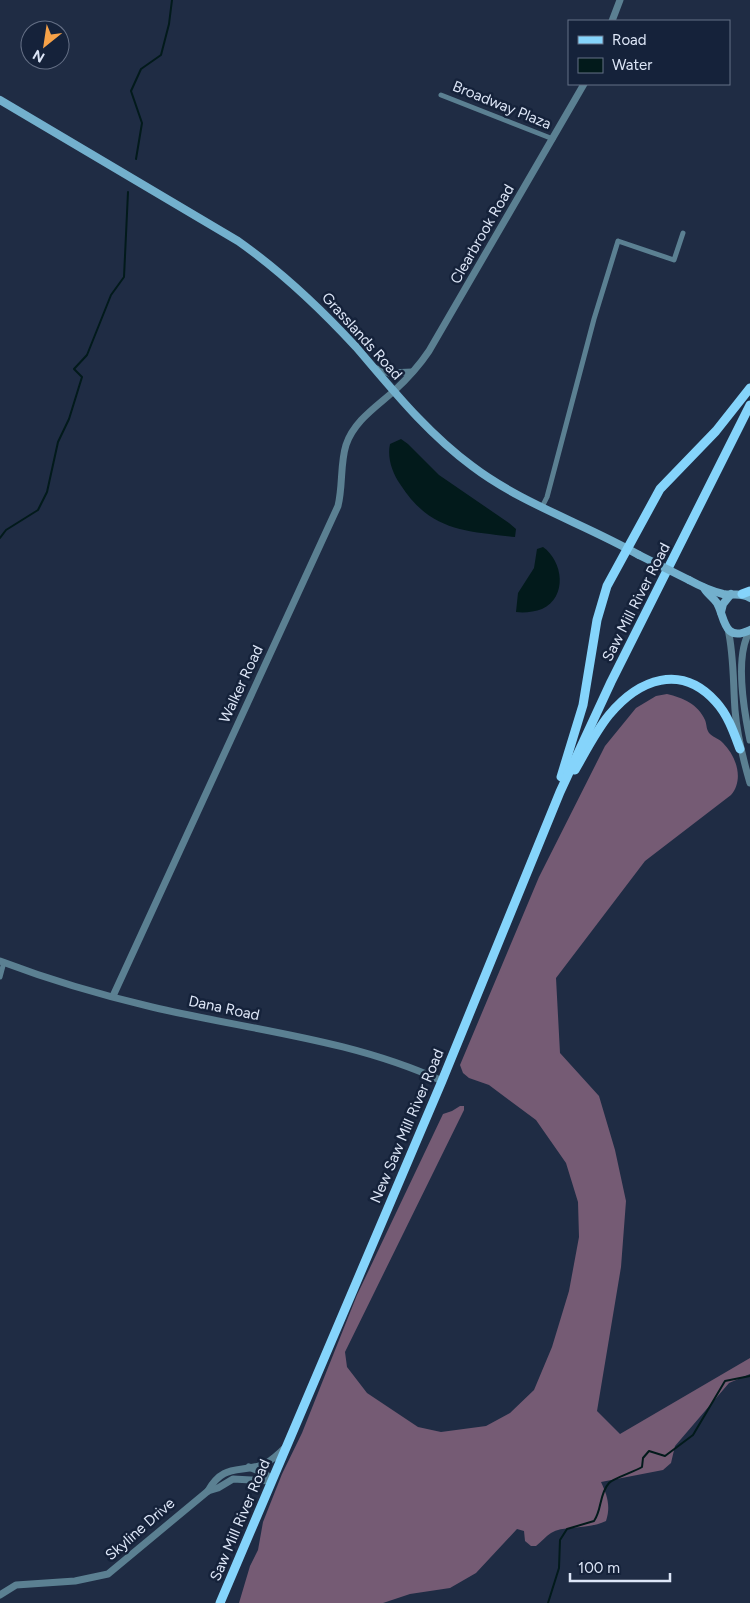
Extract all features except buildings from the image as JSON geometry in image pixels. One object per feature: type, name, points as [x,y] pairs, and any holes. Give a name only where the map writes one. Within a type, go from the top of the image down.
[{"type":"main road","name":"Grasslands Road","points":[[0,100],[238,241],[268,262],[328,318],[420,419],[472,467],[514,493],[704,588]]},
{"type":"main road","points":[[551,814],[583,705],[601,603],[607,586],[660,489],[716,431],[750,388]]},
{"type":"main road","name":"Saw Mill River Road","points":[[551,814],[611,682],[750,405]]},
{"type":"main road","points":[[704,588],[732,594],[747,594]]},
{"type":"main road","points":[[704,588],[717,603],[722,620],[728,629],[741,634],[750,631]]},
{"type":"main road","points":[[721,612],[723,604],[732,594]]},
{"type":"main road","points":[[551,814],[609,715],[634,692],[664,679],[679,679],[693,684],[706,692],[727,718],[740,749]]},
{"type":"main road","name":"New Saw Mill River Road","points":[[286,1448],[442,1081],[551,814]]},
{"type":"main road","name":"Saw Mill River Road","points":[[220,1603],[286,1448]]},
{"type":"street","points":[[612,20],[620,0]]},
{"type":"street","name":"Clearbrook Road","points":[[394,391],[429,351],[583,85]]},
{"type":"street","name":"Broadway Plaza","points":[[441,95],[553,139]]},
{"type":"street","points":[[542,507],[547,497],[594,319],[618,241],[674,260],[683,233]]},
{"type":"street","points":[[374,368],[388,373],[412,372]]},
{"type":"street","name":"Walker Road","points":[[112,996],[338,506],[346,444],[363,418],[394,391]]},
{"type":"street","points":[[728,629],[734,666],[735,711],[740,749],[750,783]]},
{"type":"street","points":[[750,631],[742,654],[744,698],[750,740]]},
{"type":"street","points":[[0,977],[2,962]]},
{"type":"street","name":"Dana Road","points":[[2,962],[69,986],[152,1007],[366,1053],[396,1062],[442,1081]]},
{"type":"street","name":"Skyline Drive","points":[[208,1491],[214,1479],[228,1471],[263,1465],[286,1448]]},
{"type":"street","points":[[248,1467],[266,1474],[272,1481]]},
{"type":"street","name":"Skyline Drive","points":[[0,1595],[16,1586],[75,1581],[108,1574],[208,1491],[233,1480],[272,1481]]},
{"type":"shaded area","points":[[667,694],[694,706],[702,714],[709,732],[728,749],[737,769],[738,776],[735,789],[731,795],[645,861],[556,978],[560,1053],[599,1096],[615,1150],[626,1201],[621,1267],[597,1411],[620,1434],[750,1358],[750,1374],[729,1383],[675,1446],[671,1463],[663,1470],[601,1482],[608,1501],[606,1521],[591,1526],[556,1531],[549,1534],[536,1546],[531,1546],[525,1541],[524,1531],[517,1529],[476,1573],[450,1588],[410,1594],[383,1603],[239,1603],[250,1566],[258,1550],[263,1522],[282,1474],[302,1433],[357,1295],[443,1114],[460,1106],[464,1106],[464,1110],[345,1352],[347,1367],[367,1393],[418,1427],[441,1432],[486,1426],[510,1413],[534,1390],[552,1347],[569,1291],[579,1237],[578,1202],[566,1163],[536,1120],[489,1085],[469,1078],[463,1073],[460,1065],[539,877],[605,746],[636,708],[656,696]]},
{"type":"water","points":[[401,439],[439,475],[516,529],[515,537],[464,530],[436,520],[423,511],[411,500],[400,484],[391,465],[390,444]]},
{"type":"water","points":[[543,547],[550,553],[558,570],[560,579],[556,596],[542,609],[516,612],[518,593],[534,568],[537,549]]},
{"type":"waterway","points":[[136,159],[142,123],[131,91],[141,69],[161,55],[169,24],[172,0]]},
{"type":"waterway","points":[[0,538],[6,530],[38,510],[47,492],[58,442],[69,419],[82,377],[74,369],[87,355],[111,295],[124,277],[128,192]]},
{"type":"waterway","points":[[548,1603],[559,1568],[560,1540],[567,1529],[594,1521],[609,1483],[642,1467],[643,1458],[649,1451],[665,1456],[693,1435],[725,1381],[750,1376]]}]
